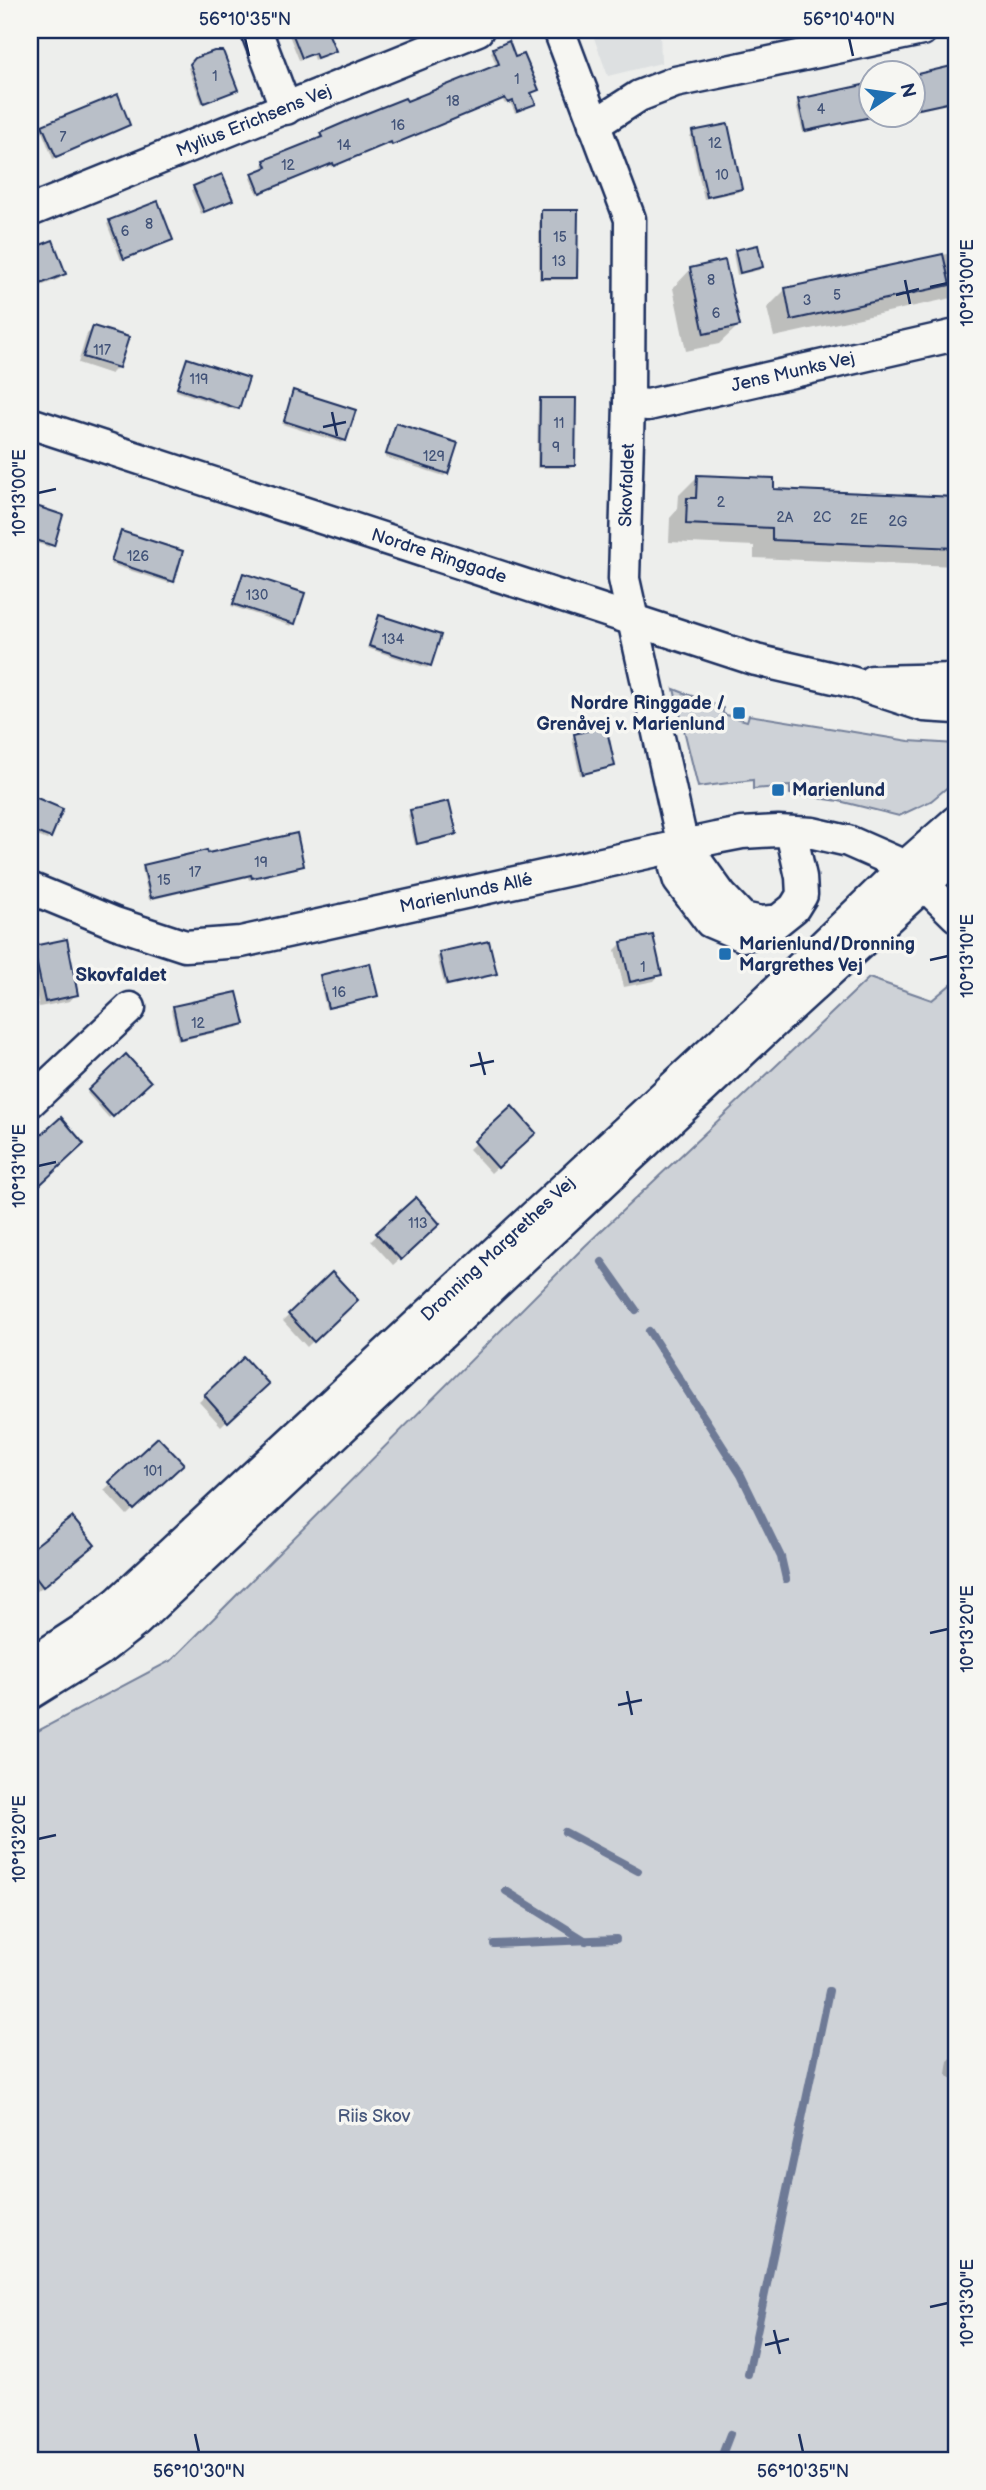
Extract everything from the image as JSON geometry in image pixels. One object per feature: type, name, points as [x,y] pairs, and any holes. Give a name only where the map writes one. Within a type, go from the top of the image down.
[{"type":"street","points":[[256,30],[286,109]]},
{"type":"street","name":"Mylius Erichsens Vej","points":[[30,211],[478,30]]},
{"type":"street","name":"Skovfaldet","points":[[559,30],[630,219],[624,579],[683,846]]},
{"type":"street","points":[[594,125],[639,96],[675,82],[922,30]]},
{"type":"street","name":"Jens Munks Vej","points":[[629,403],[648,405],[956,335]]},
{"type":"street","name":"Nordre Ringgade","points":[[30,423],[756,660],[851,682],[925,706],[956,708]]},
{"type":"street","name":"Nordre Ringgade","points":[[851,682],[956,679]]},
{"type":"street","name":"Dronning Margrethes Vej","points":[[30,1694],[99,1651],[136,1622],[738,1056],[914,876],[956,821]]},
{"type":"street","points":[[683,846],[676,868],[680,881],[710,922],[743,936],[769,928],[794,908],[802,895],[802,877],[791,832]]},
{"type":"street","name":"Marienlunds Allé","points":[[30,888],[115,923],[185,946],[241,942],[742,833],[791,832],[831,836],[914,876]]},
{"type":"street","name":"Dronning Margrethes Vej","points":[[30,1664],[82,1630],[118,1602],[743,1022],[914,876],[956,856]]},
{"type":"street","points":[[914,876],[956,916]]},
{"type":"street","points":[[30,1102],[130,1008]]},
{"type":"shaded area","points":[[591,30],[660,30],[661,63],[608,76]]},
{"type":"green space","points":[[674,689],[723,708],[723,714],[747,721],[749,715],[909,741],[956,744],[956,780],[931,801],[899,816],[839,801],[790,794],[790,786],[753,789],[753,780],[698,787]]},
{"type":"green space","name":"Riis Skov","points":[[869,978],[932,1000],[956,980],[956,2460],[30,2460],[30,1735],[172,1660],[585,1246]]},
{"type":"building","points":[[291,30],[327,30],[336,51],[317,58],[315,53],[302,58]]},
{"type":"building","points":[[509,41],[515,57],[524,54],[539,90],[531,93],[536,104],[517,111],[513,101],[508,103],[505,98],[392,145],[391,142],[334,166],[333,163],[260,193],[252,173],[267,167],[264,160],[322,137],[320,133],[357,117],[405,98],[407,101],[499,64],[493,48]]},
{"type":"building","points":[[214,51],[223,51],[238,90],[204,103],[190,64],[195,58]]},
{"type":"building","points":[[956,65],[956,101],[926,107],[926,72]]},
{"type":"building","points":[[856,87],[856,120],[805,131],[798,99]]},
{"type":"building","points":[[118,94],[130,125],[56,157],[42,125]]},
{"type":"building","points":[[728,124],[742,189],[707,197],[692,131]]},
{"type":"building","points":[[222,174],[233,200],[204,212],[193,186]]},
{"type":"building","points":[[158,201],[173,240],[124,259],[109,220]]},
{"type":"building","points":[[541,210],[578,210],[577,278],[541,278]]},
{"type":"building","points":[[53,240],[66,274],[30,288],[30,249]]},
{"type":"building","points":[[758,245],[763,267],[740,273],[735,250]]},
{"type":"building","points":[[943,254],[950,285],[791,320],[785,288]]},
{"type":"building","points":[[725,260],[740,326],[704,334],[690,268]]},
{"type":"building","points":[[93,326],[129,337],[119,368],[83,357]]},
{"type":"building","points":[[187,358],[249,378],[239,409],[177,388]]},
{"type":"building","points":[[293,390],[356,410],[346,441],[284,421]]},
{"type":"building","points":[[540,398],[576,398],[575,466],[539,466]]},
{"type":"building","points":[[396,423],[458,443],[448,474],[386,454]]},
{"type":"building","points":[[697,475],[774,478],[774,489],[956,497],[956,548],[772,540],[772,528],[686,524],[687,498],[696,498]]},
{"type":"building","points":[[30,504],[63,515],[54,546],[30,538]]},
{"type":"building","points":[[121,531],[183,551],[174,582],[111,561]]},
{"type":"building","points":[[243,573],[305,593],[295,624],[233,604]]},
{"type":"building","points":[[379,615],[441,635],[431,666],[369,646]]},
{"type":"building","points":[[606,726],[615,766],[583,774],[574,734]]},
{"type":"building","points":[[30,795],[63,809],[51,838],[30,830]]},
{"type":"building","points":[[449,801],[457,834],[417,844],[410,810]]},
{"type":"building","points":[[297,833],[304,866],[151,898],[143,865]]},
{"type":"building","points":[[653,935],[662,975],[630,982],[621,942]]},
{"type":"building","points":[[67,939],[78,995],[45,1002],[33,946]]},
{"type":"building","points":[[489,941],[497,974],[447,985],[439,952]]},
{"type":"building","points":[[370,963],[378,996],[328,1008],[320,975]]},
{"type":"building","points":[[237,992],[245,1024],[180,1039],[173,1006]]},
{"type":"building","points":[[126,1054],[151,1082],[113,1117],[88,1090]]},
{"type":"building","points":[[512,1106],[536,1133],[498,1168],[474,1141]]},
{"type":"building","points":[[61,1117],[84,1144],[30,1194],[30,1145]]},
{"type":"building","points":[[416,1197],[440,1224],[401,1260],[376,1233]]},
{"type":"building","points":[[332,1272],[358,1300],[314,1342],[288,1314]]},
{"type":"building","points":[[244,1357],[269,1384],[228,1422],[204,1395]]},
{"type":"building","points":[[158,1437],[184,1464],[134,1510],[109,1482]]},
{"type":"building","points":[[72,1517],[95,1545],[43,1587],[30,1570],[30,1550]]},
{"type":"waterway","points":[[602,1262],[636,1310]]},
{"type":"waterway","points":[[649,1331],[741,1475],[781,1557],[786,1579]]},
{"type":"waterway","points":[[565,1832],[638,1871]]},
{"type":"waterway","points":[[506,1891],[586,1941]]},
{"type":"waterway","points":[[494,1944],[616,1939]]},
{"type":"waterway","points":[[748,2374],[829,1991]]},
{"type":"waterway","points":[[720,2460],[730,2434]]},
{"type":"place","name":"Nordre Ringgade / Grenåvej v. Marienlund","points":[[739,713]]},
{"type":"place","name":"Marienlund","points":[[778,790]]},
{"type":"place","name":"Marienlund/Dronning Margrethes Vej","points":[[725,954]]},
{"type":"district","name":"Skovfaldet","points":[[121,975]]}]
